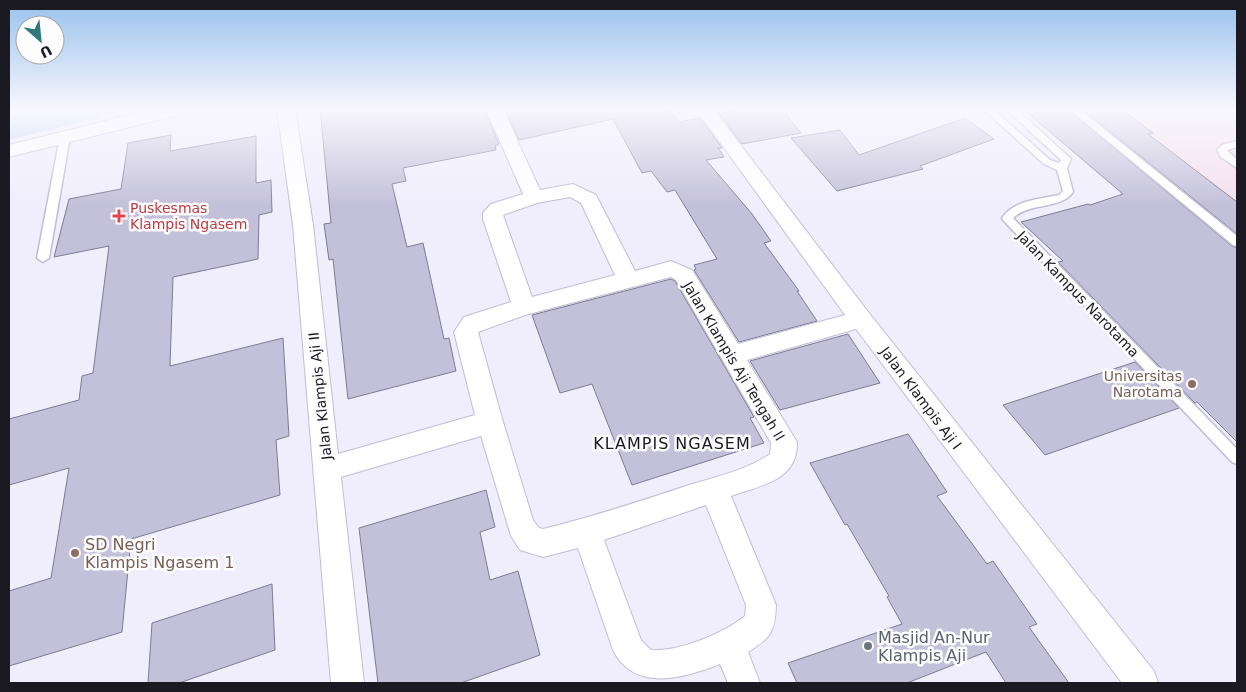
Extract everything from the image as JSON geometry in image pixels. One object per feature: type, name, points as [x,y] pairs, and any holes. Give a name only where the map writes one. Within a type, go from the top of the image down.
[{"type":"street","points":[[9,151],[48,141]]},
{"type":"street","name":"Jalan Klampis Aji II","points":[[291,141],[303,225],[347,683]]},
{"type":"street","points":[[509,141],[534,197]]},
{"type":"street","name":"Jalan Klampis Aji I","points":[[728,141],[861,319],[1142,683]]},
{"type":"street","points":[[524,306],[493,219],[493,213],[498,209],[534,197],[573,190],[589,199],[628,279]]},
{"type":"street","name":"Jalan Klampis Aji Tengah II","points":[[671,270],[678,271],[684,275],[784,442],[784,452],[780,461],[769,470],[714,490],[587,532],[543,543],[530,540],[521,526],[466,332],[472,323],[524,306],[628,279],[671,270]]},
{"type":"street","points":[[731,355],[861,319]]},
{"type":"street","points":[[327,469],[490,422]]},
{"type":"street","points":[[587,532],[629,650],[637,661],[651,666],[663,667],[729,645],[751,632],[760,624],[761,605],[714,490]]},
{"type":"street","points":[[729,645],[744,683]]},
{"type":"lane","points":[[43,258],[64,141]]},
{"type":"lane","points":[[1024,141],[1047,162],[1062,168]]},
{"type":"lane","name":"Jalan Kampus Narotama","points":[[1046,141],[1066,159],[1062,168],[1068,192],[1063,197],[1019,208],[1010,213],[1007,218],[1114,332],[1237,458]]},
{"type":"lane","points":[[1113,141],[1237,242]]},
{"type":"lane","points":[[1237,144],[1225,147],[1222,150],[1224,155],[1237,165]]},
{"type":"shaded area","points":[[1060,141],[1237,141],[1237,292]]},
{"type":"building","points":[[171,141],[170,151],[226,141],[256,141],[256,183],[271,180],[272,212],[259,215],[258,259],[173,277],[170,366],[283,338],[289,436],[276,440],[280,495],[131,539],[122,632],[9,666],[9,591],[51,578],[69,468],[9,485],[9,419],[79,400],[82,376],[93,373],[109,246],[54,257],[69,199],[121,189],[128,143]]},
{"type":"building","points":[[323,141],[498,141],[499,144],[495,146],[496,150],[403,168],[406,181],[392,184],[407,247],[423,243],[444,339],[449,338],[456,371],[348,399],[333,259],[329,260],[324,224],[331,223]]},
{"type":"building","points":[[625,141],[717,141],[722,148],[718,148],[724,157],[706,160],[752,214],[771,241],[764,243],[799,291],[797,291],[817,321],[739,342],[694,270],[696,269],[694,265],[717,259],[675,190],[667,192],[651,171],[642,173]]},
{"type":"building","points":[[740,141],[757,141],[742,144]]},
{"type":"building","points":[[794,141],[849,141],[859,155],[898,141],[988,141],[920,166],[923,169],[837,191]]},
{"type":"building","points":[[1061,141],[1106,141],[1232,246],[1237,248],[1237,442],[1197,402],[1195,403],[1058,262],[1063,261],[1021,222],[1090,205],[1123,194]]},
{"type":"building","points":[[1122,141],[1158,141],[1237,202],[1237,234]]},
{"type":"building","points":[[671,279],[675,281],[754,417],[750,418],[764,443],[632,485],[592,384],[560,393],[532,315]]},
{"type":"building","points":[[848,334],[880,383],[780,410],[750,361]]},
{"type":"building","points":[[1135,362],[1179,408],[1045,455],[1003,405]]},
{"type":"building","points":[[908,434],[947,492],[937,496],[987,564],[993,561],[1037,624],[1029,627],[1069,683],[1006,683],[986,652],[907,683],[797,683],[788,663],[902,624],[887,597],[889,596],[847,524],[845,525],[810,463]]},
{"type":"building","points":[[486,490],[495,527],[480,532],[490,580],[518,571],[540,655],[461,683],[378,683],[359,528]]},
{"type":"building","points":[[272,584],[275,650],[179,683],[148,683],[152,623]]},
{"type":"place","name":"Puskesmas Klampis Ngasem","points":[[119,216]]},
{"type":"place","name":"Universitas Narotama","points":[[1192,384]]},
{"type":"place","name":"SD Negri Klampis Ngasem 1","points":[[75,553]]},
{"type":"place","name":"Masjid An-Nur Klampis Aji","points":[[868,646]]},
{"type":"district","name":"KLAMPIS NGASEM","points":[[672,443]]}]
